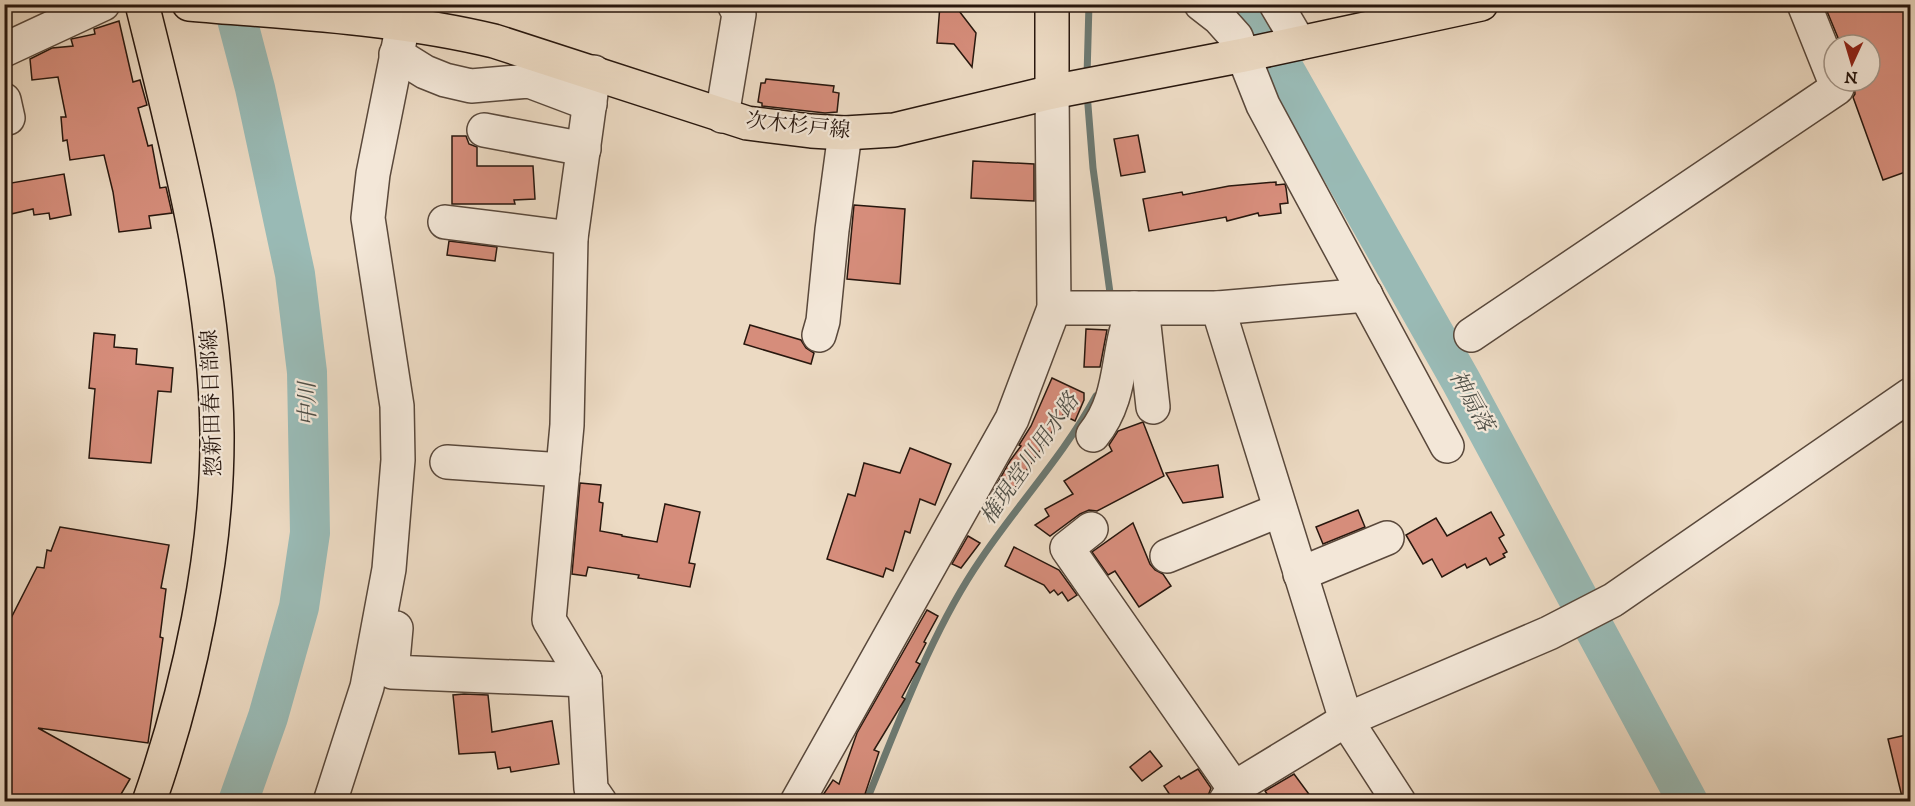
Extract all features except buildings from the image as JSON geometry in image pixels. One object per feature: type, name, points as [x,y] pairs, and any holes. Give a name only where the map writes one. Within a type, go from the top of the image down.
[{"type":"main road","name":"惣新田春日部線","points":[[142,4],[192,210],[209,317],[217,434],[213,512],[200,616],[167,750],[149,801]]},
{"type":"main road","points":[[1052,4],[1052,92]]},
{"type":"main road","points":[[1299,43],[1481,4]]},
{"type":"main road","name":"次木杉戸線","points":[[189,5],[364,15],[400,39],[457,32],[494,41],[592,88],[775,128],[845,133],[894,130],[1052,92],[1299,43]]},
{"type":"street","points":[[4,50],[104,4]]},
{"type":"street","points":[[722,116],[739,14],[734,4]]},
{"type":"street","points":[[1201,4],[1219,18],[1236,37],[1263,105],[1448,446]]},
{"type":"street","points":[[1276,4],[1299,43]]},
{"type":"street","points":[[1804,4],[1822,50]]},
{"type":"street","points":[[400,39],[425,72],[444,80],[471,86],[529,81],[592,88],[571,238],[567,425],[549,620],[585,680],[591,789],[600,801]]},
{"type":"street","points":[[330,801],[367,687],[389,569],[398,460],[397,406],[368,218],[373,174],[400,39]]},
{"type":"street","points":[[796,801],[1012,419],[1054,308],[1052,92]]},
{"type":"street","points":[[1472,335],[1831,93]]},
{"type":"street","points":[[484,130],[584,149]]},
{"type":"street","points":[[819,335],[823,321],[845,133]]},
{"type":"street","points":[[445,222],[571,238]]},
{"type":"street","points":[[1054,308],[1218,308],[1366,296]]},
{"type":"street","points":[[1134,308],[1144,325],[1153,407]]},
{"type":"street","points":[[1094,435],[1116,393],[1127,326],[1134,308]]},
{"type":"street","points":[[1218,308],[1346,720],[1399,801]]},
{"type":"street","points":[[1091,530],[1067,548],[1229,795],[1346,720],[1549,633],[1613,600],[1911,394]]},
{"type":"street","points":[[447,462],[563,470]]},
{"type":"street","points":[[1167,556],[1280,510]]},
{"type":"street","points":[[1300,574],[1387,538]]},
{"type":"street","points":[[389,569],[396,622],[392,672],[585,680]]},
{"type":"waterway","name":"中川","points":[[233,4],[255,88],[295,274],[307,372],[310,533],[299,607],[268,717],[238,802]]},
{"type":"waterway","name":"権現堂川用水路","points":[[1087,76],[1089,4]]},
{"type":"waterway","name":"神扇落","points":[[1247,4],[1461,381],[1688,802]]},
{"type":"waterway","name":"権現堂川用水路","points":[[1087,93],[1093,168],[1111,300]]},
{"type":"waterway","name":"権現堂川用水路","points":[[866,802],[918,677],[963,587],[995,539],[1070,439],[1096,396]]}]
